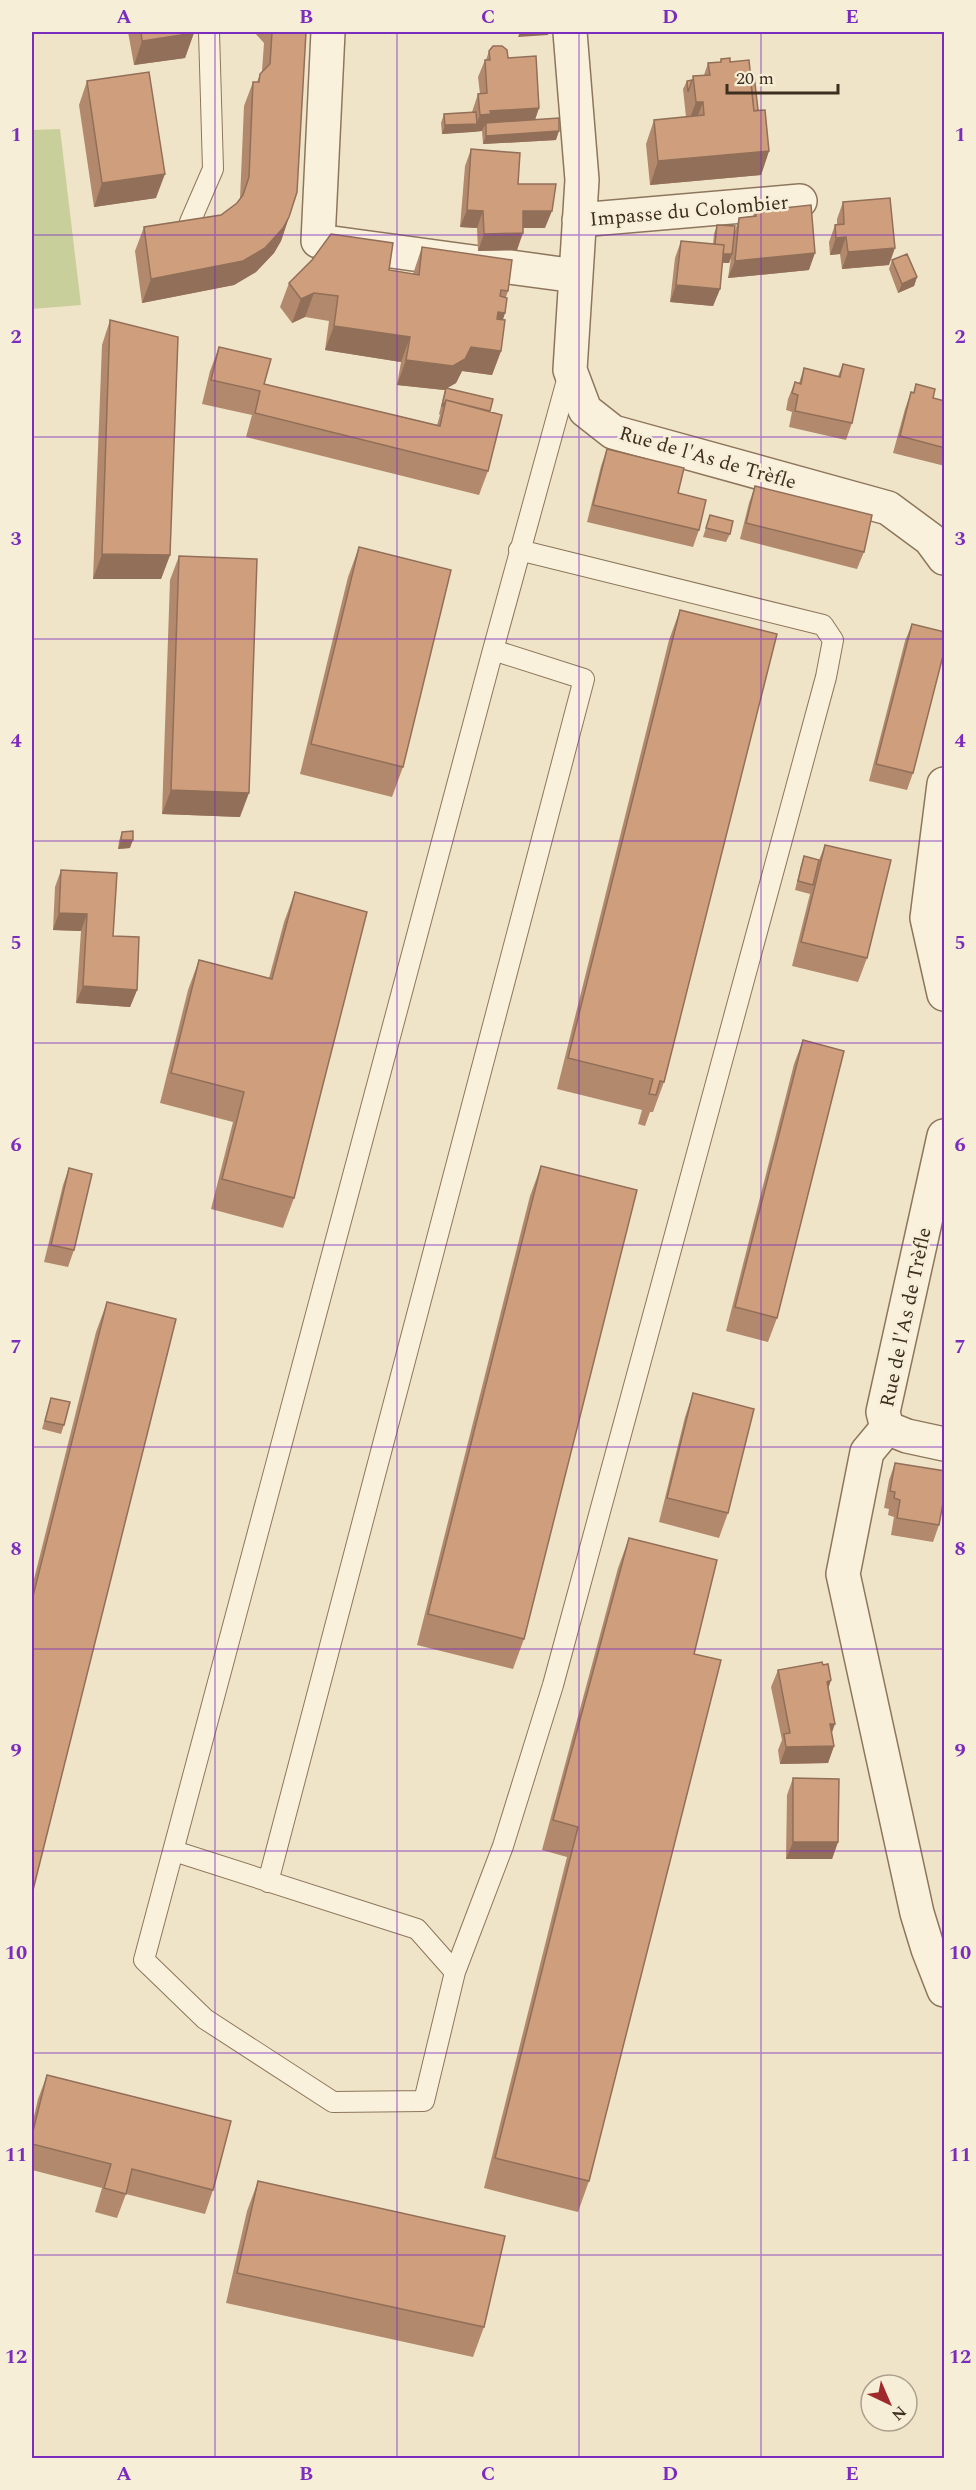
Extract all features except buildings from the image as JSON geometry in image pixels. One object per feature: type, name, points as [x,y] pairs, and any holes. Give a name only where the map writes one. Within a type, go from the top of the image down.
[{"type":"street","points":[[328,32],[318,241],[576,276]]},
{"type":"street","name":"Rue de l'As de Trèfle","points":[[570,32],[582,180],[570,370],[585,410],[613,432],[888,508],[930,539],[945,558]]},
{"type":"street","name":"Impasse du Colombier","points":[[579,219],[800,201]]},
{"type":"street","points":[[945,784],[927,918],[945,993]]},
{"type":"street","name":"Rue de l'As de Trèfle","points":[[887,1428],[883,1412],[945,1136]]},
{"type":"street","points":[[945,1443],[907,1436],[887,1428],[867,1452],[843,1574],[917,1913],[928,1949],[945,1989]]},
{"type":"lane","points":[[190,222],[213,169],[210,32]]},
{"type":"lane","points":[[519,550],[823,625],[833,640],[823,688],[553,1685],[503,1846],[455,1972],[424,2102],[333,2102],[205,2019],[144,1960],[519,550],[570,370]]},
{"type":"lane","points":[[268,1882],[584,679],[493,650]]},
{"type":"lane","points":[[174,1851],[417,1929],[455,1972]]},
{"type":"green space","points":[[60,129],[81,305],[32,309],[32,130]]}]
